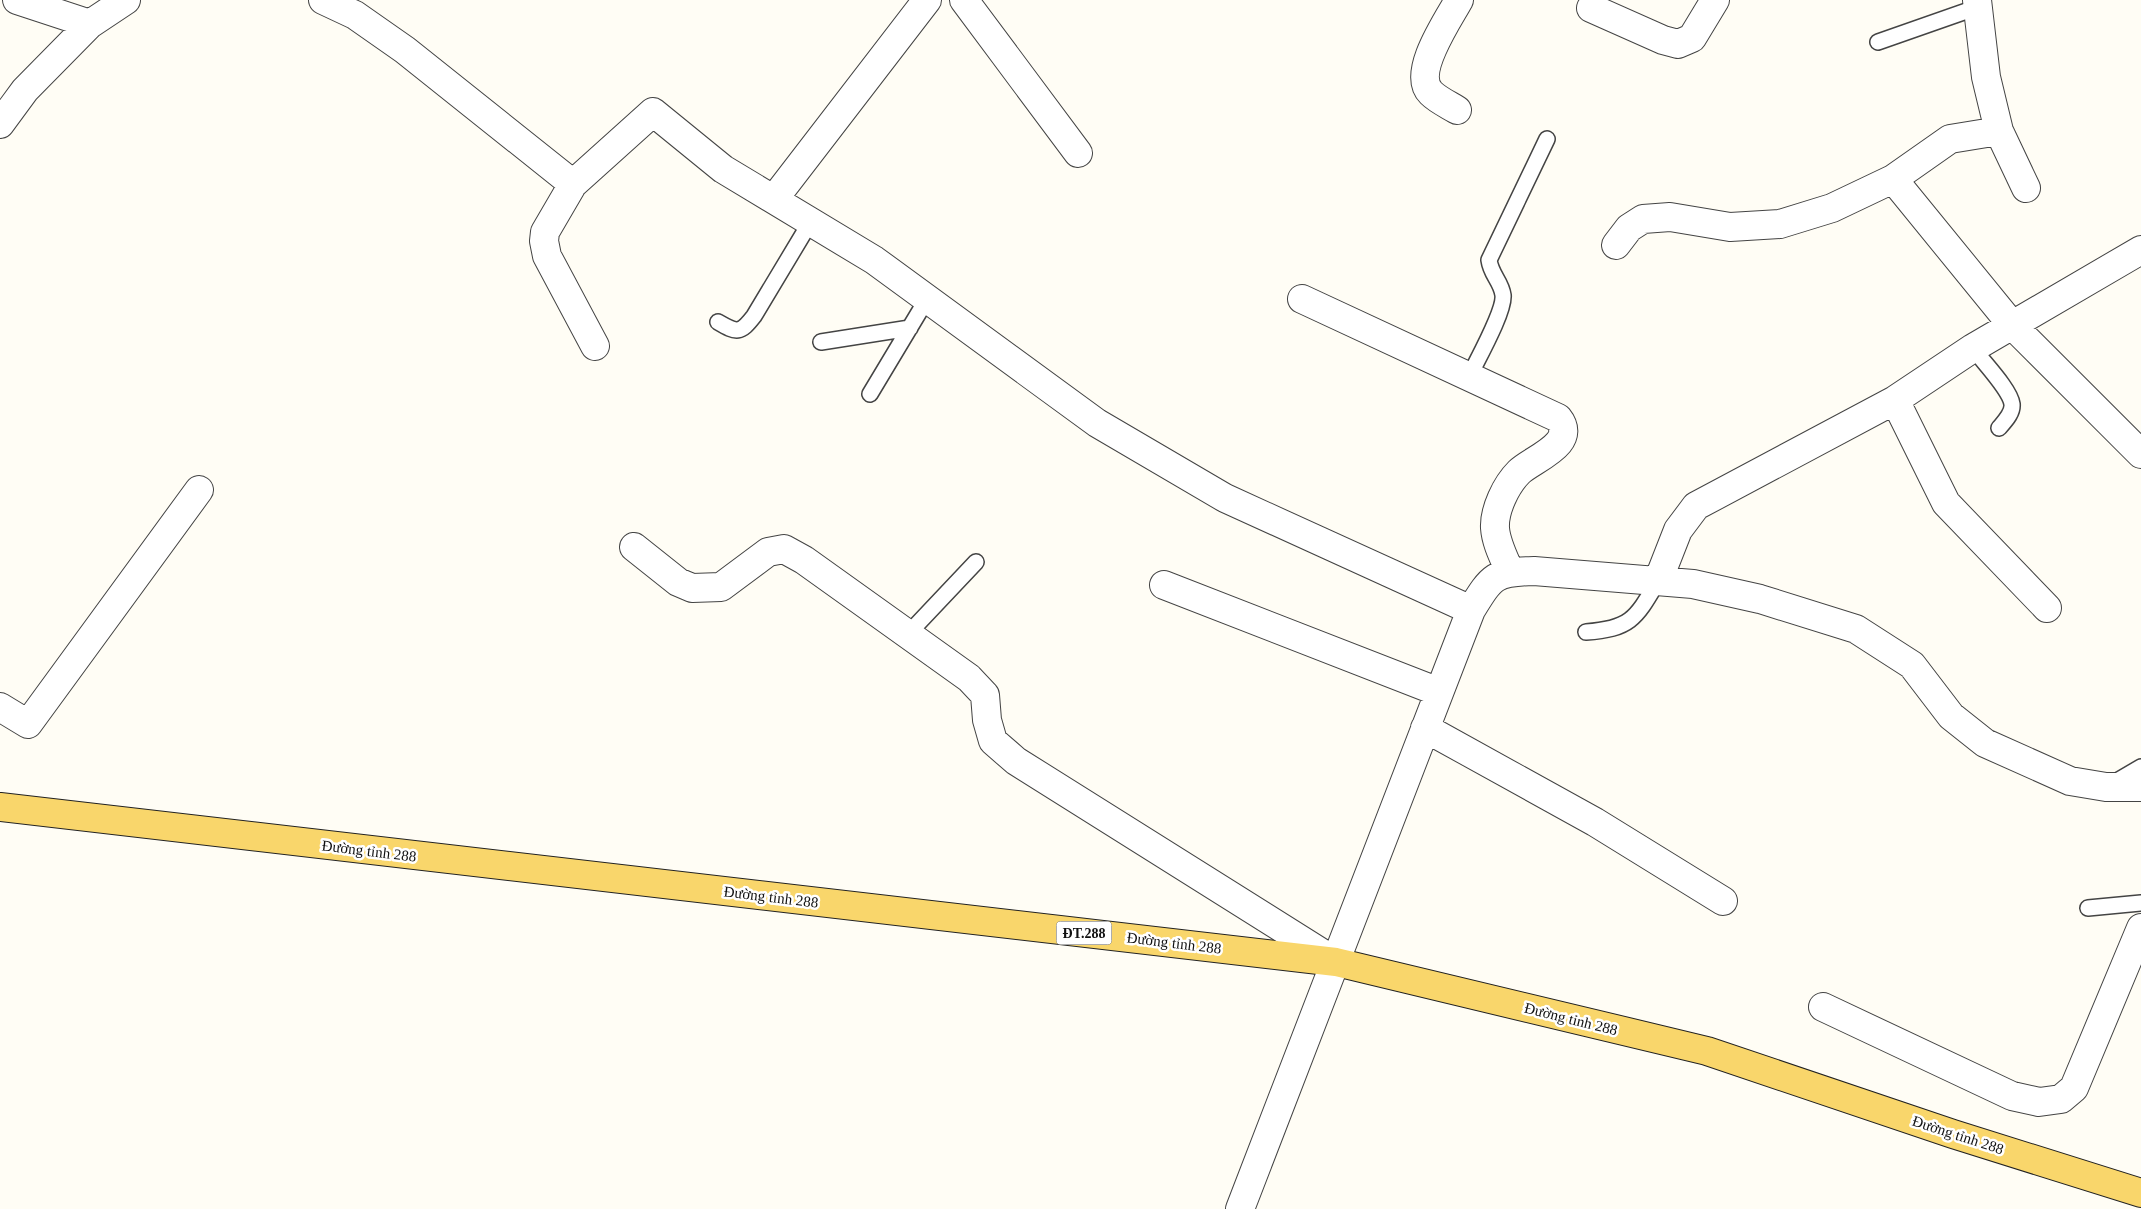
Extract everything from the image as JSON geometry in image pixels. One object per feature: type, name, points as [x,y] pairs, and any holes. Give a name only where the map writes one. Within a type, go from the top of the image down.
[{"type":"main road","name":"Đường tỉnh 288","points":[[0,807],[1336,962],[1707,1051],[1954,1134],[2141,1193]]},
{"type":"street","points":[[17,0],[90,24]]},
{"type":"street","points":[[0,124],[25,90],[90,24],[126,0]]},
{"type":"street","points":[[324,0],[355,15],[405,50],[573,184]]},
{"type":"street","points":[[774,199],[927,0]]},
{"type":"street","points":[[964,0],[1078,153]]},
{"type":"street","points":[[1457,110],[1430,93],[1424,79],[1428,58],[1458,0]]},
{"type":"street","points":[[1591,8],[1663,40],[1678,44],[1692,38],[1715,0]]},
{"type":"street","points":[[1978,3],[1986,77],[1999,131],[2026,188]]},
{"type":"street","points":[[595,346],[547,256],[544,241],[545,232],[573,184],[653,112],[723,169],[874,260],[1097,423],[1225,498],[1471,610]]},
{"type":"street","points":[[1616,245],[1629,228],[1644,219],[1670,217],[1730,227],[1780,224],[1832,208],[1893,179],[1950,140],[1999,131]]},
{"type":"street","points":[[1893,179],[2012,325],[2141,454]]},
{"type":"street","points":[[1658,581],[1678,530],[1696,506],[1895,400],[1973,348],[2141,250]]},
{"type":"street","points":[[1302,299],[1558,418],[1563,428],[1560,441],[1554,448],[1519,472],[1501,501],[1495,528],[1500,550],[1510,572]]},
{"type":"street","points":[[1895,400],[1946,503],[2047,608]]},
{"type":"street","points":[[0,707],[28,724],[199,490]]},
{"type":"street","points":[[634,548],[678,582],[692,588],[721,587],[768,552],[784,549],[804,560],[969,678],[984,695],[987,720],[993,741],[1016,761],[1336,962]]},
{"type":"street","points":[[1240,1209],[1471,610],[1490,580],[1510,572],[1534,571],[1693,584],[1760,599],[1856,629],[1912,665],[1951,716],[1985,743],[2070,781],[2106,787],[2141,787]]},
{"type":"street","points":[[1164,585],[1439,692]]},
{"type":"street","points":[[1425,728],[1595,822],[1723,901]]},
{"type":"street","points":[[1823,1007],[2012,1096],[2039,1102],[2061,1099],[2074,1088],[2084,1068],[2141,928]]},
{"type":"lane","points":[[1878,42],[1978,3]]},
{"type":"lane","points":[[1469,376],[1499,312],[1503,297],[1500,282],[1490,272],[1489,260],[1547,139]]},
{"type":"lane","points":[[718,322],[734,331],[744,329],[754,316],[811,221]]},
{"type":"lane","points":[[870,394],[927,299]]},
{"type":"lane","points":[[821,342],[910,328]]},
{"type":"lane","points":[[1973,348],[2007,393],[2012,404],[2009,415],[1999,428]]},
{"type":"lane","points":[[907,634],[976,562]]},
{"type":"lane","points":[[1586,632],[1618,628],[1634,617],[1658,581]]},
{"type":"lane","points":[[2106,787],[2141,767]]},
{"type":"lane","points":[[2088,908],[2141,903]]}]
